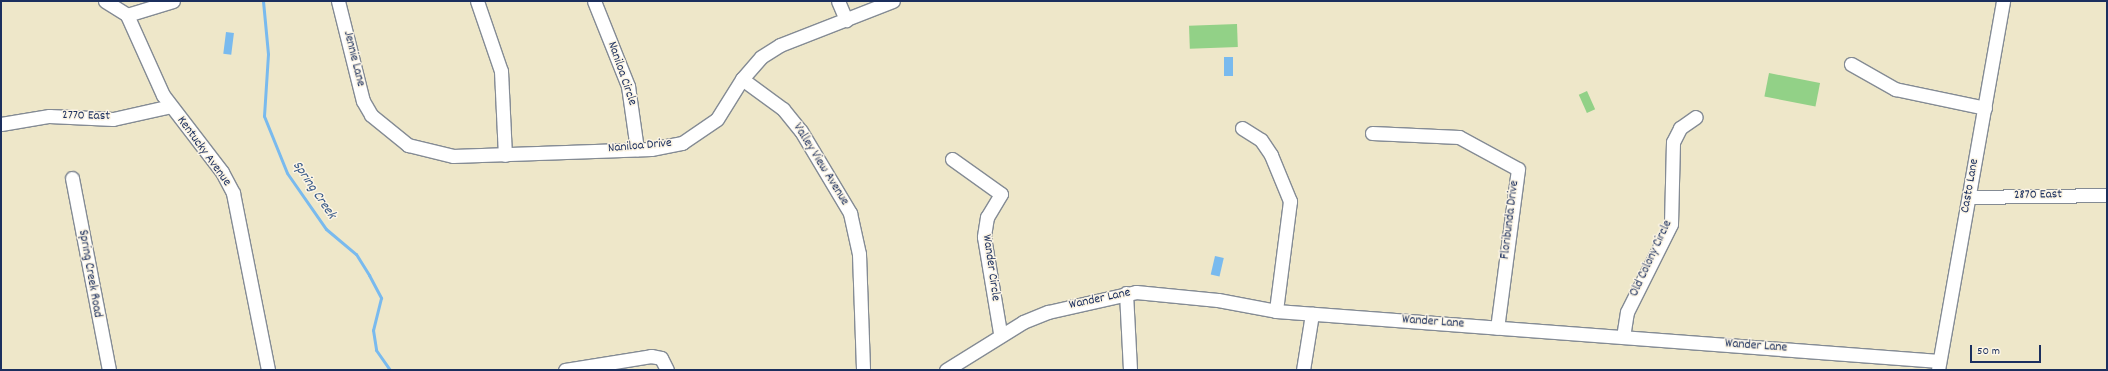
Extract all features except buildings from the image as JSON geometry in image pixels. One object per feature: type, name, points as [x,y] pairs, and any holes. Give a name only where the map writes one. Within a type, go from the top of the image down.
[{"type":"street","name":"Kentucky Avenue","points":[[105,1],[126,15],[171,106],[219,168],[233,193],[268,370]]},
{"type":"street","points":[[126,15],[173,1]]},
{"type":"street","name":"Jennie Lane","points":[[338,1],[363,101],[371,116]]},
{"type":"street","points":[[477,1],[501,71],[505,155]]},
{"type":"street","name":"Naniloa Circle","points":[[594,1],[628,86],[637,149]]},
{"type":"street","points":[[838,1],[846,20]]},
{"type":"street","name":"Naniloa Drive","points":[[371,116],[392,135],[421,150],[453,156],[637,149],[672,146],[702,133],[723,112],[742,79],[771,50],[893,1]]},
{"type":"street","name":"Casto Lane","points":[[1939,366],[2004,1]]},
{"type":"street","points":[[1851,64],[1895,89],[1985,108]]},
{"type":"street","name":"Valley View Avenue","points":[[742,79],[783,108],[850,213],[860,254],[863,370]]},
{"type":"street","name":"2770 East","points":[[1,124],[49,116],[113,118],[171,106]]},
{"type":"street","name":"Old Colony Circle","points":[[1623,337],[1626,312],[1671,224],[1673,142],[1680,128],[1696,117]]},
{"type":"street","points":[[1242,128],[1260,140],[1271,155],[1290,201],[1276,311]]},
{"type":"street","name":"Floribunda Drive","points":[[1372,133],[1452,136],[1518,169],[1497,328]]},
{"type":"street","name":"Wander Circle","points":[[952,159],[1001,194],[987,217],[984,237],[1000,333]]},
{"type":"street","name":"Spring Creek Road","points":[[72,178],[109,370]]},
{"type":"street","name":"2870 East","points":[[1969,197],[2107,196]]},
{"type":"street","name":"Wander Lane","points":[[946,370],[1000,333],[1048,312],[1126,293],[1159,292],[1276,311],[1623,337],[1939,366]]},
{"type":"street","points":[[1126,293],[1130,370]]},
{"type":"street","points":[[1303,370],[1312,314]]},
{"type":"street","points":[[565,370],[646,356],[664,364]]},
{"type":"green space","points":[[1237,24],[1238,47],[1190,49],[1189,26]]},
{"type":"green space","points":[[1769,73],[1820,83],[1815,106],[1764,97]]},
{"type":"green space","points":[[1587,91],[1595,109],[1587,113],[1579,95]]},
{"type":"water","points":[[226,32],[234,33],[231,55],[223,54]]},
{"type":"water","points":[[1224,57],[1233,57],[1233,76],[1224,76]]},
{"type":"water","points":[[1215,256],[1224,258],[1219,277],[1211,275]]},
{"type":"waterway","name":"Spring Creek","points":[[263,1],[268,54],[264,116],[287,173],[326,229],[356,254],[381,298],[373,330],[376,350],[390,370]]}]
